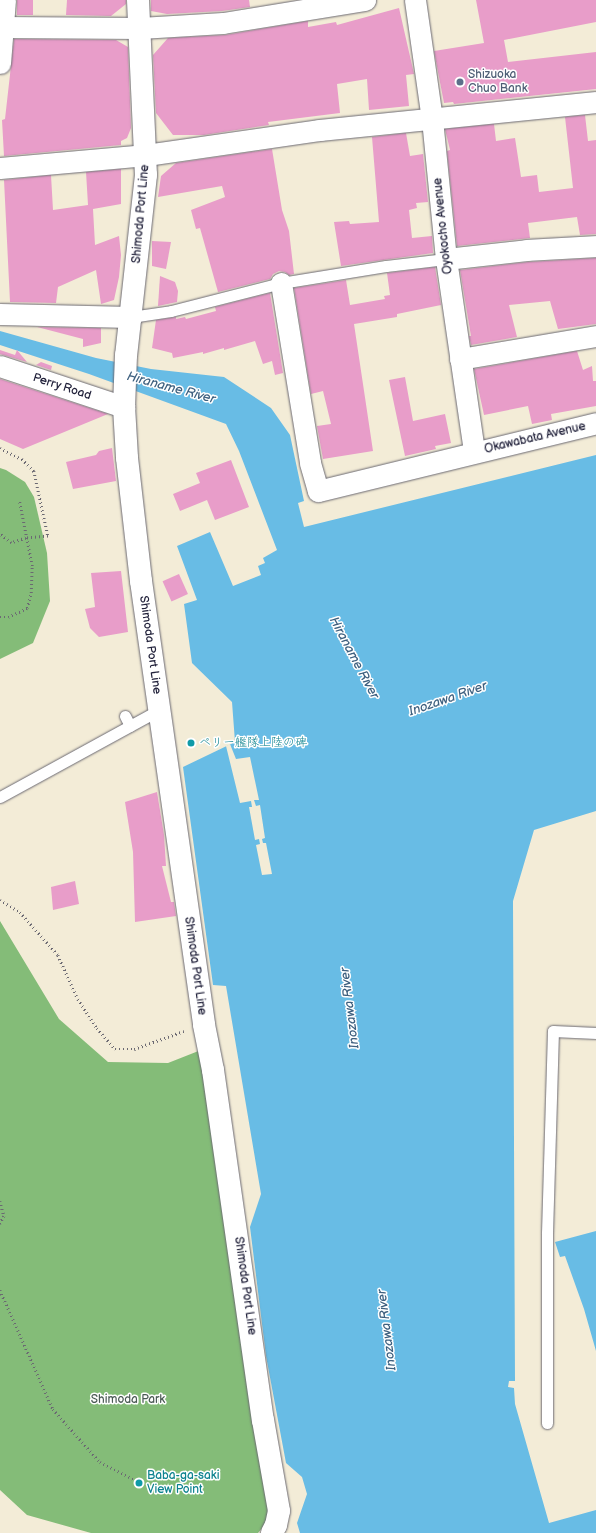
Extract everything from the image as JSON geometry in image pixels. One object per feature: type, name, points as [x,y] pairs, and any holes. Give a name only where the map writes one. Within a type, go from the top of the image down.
[{"type":"main road","name":"Shimoda Port Line","points":[[138,0],[146,175],[126,355],[124,401],[127,458],[141,581],[204,1024],[213,1070],[263,1420],[279,1511],[276,1525],[272,1533]]},
{"type":"street","points":[[0,63],[5,0]]},
{"type":"street","points":[[2,27],[140,28],[223,23],[365,0]]},
{"type":"street","name":"Oyokocho Avenue","points":[[415,0],[432,119],[446,259],[474,452]]},
{"type":"street","points":[[0,168],[146,155],[320,130],[596,102]]},
{"type":"street","points":[[446,259],[527,250],[596,246]]},
{"type":"street","name":"Okawabata Avenue","points":[[281,283],[310,463],[318,491],[596,423]]},
{"type":"street","points":[[0,314],[131,317]]},
{"type":"street","points":[[460,359],[596,336]]},
{"type":"street","name":"Perry Road","points":[[0,366],[124,401]]},
{"type":"lane","points":[[131,317],[172,311],[281,283],[386,266],[446,259]]},
{"type":"lane","points":[[0,796],[127,721],[159,710]]},
{"type":"lane","points":[[547,1423],[547,1233],[553,1031],[596,1033]]},
{"type":"path","points":[[0,448],[22,459],[34,471],[48,536],[26,538],[12,543],[0,534]]},
{"type":"path","points":[[0,617],[8,617],[27,608],[31,593],[32,566],[19,500]]},
{"type":"path","points":[[0,900],[20,912],[58,955],[78,999],[97,1028],[115,1048],[134,1049],[204,1024]]},
{"type":"path","points":[[0,1201],[4,1216],[0,1224]]},
{"type":"path","points":[[0,1290],[53,1409],[100,1462],[134,1479]]},
{"type":"green space","points":[[0,468],[25,482],[34,497],[47,553],[50,601],[33,643],[0,659]]},
{"type":"green space","name":"Shimoda Park","points":[[0,921],[59,1019],[108,1062],[168,1063],[201,1050],[271,1517],[258,1533],[91,1533],[27,1515],[0,1490]]},
{"type":"water","points":[[0,331],[96,358],[151,369],[224,377],[271,408],[290,435],[304,501],[298,503],[304,527],[596,455],[596,811],[534,830],[513,901],[515,1381],[509,1381],[508,1387],[514,1388],[515,1404],[549,1523],[596,1510],[596,1533],[300,1533],[297,1523],[307,1494],[302,1477],[286,1463],[266,1356],[250,1227],[261,1194],[226,986],[213,985],[183,767],[235,742],[232,702],[192,663],[184,604],[197,600],[177,546],[210,532],[233,586],[261,575],[258,566],[265,563],[263,558],[277,550],[239,451],[226,424],[89,374],[0,345]]},
{"type":"water","points":[[596,1231],[596,1351],[584,1309],[565,1256],[560,1257],[555,1242]]},
{"type":"pier","points":[[230,744],[236,759],[250,757],[259,800],[254,800],[256,806],[260,805],[265,838],[262,839],[263,843],[266,843],[272,874],[262,875],[256,845],[260,844],[259,839],[255,840],[249,807],[252,807],[251,801],[240,803],[226,746]]},
{"type":"building","points":[[17,0],[33,0],[33,15],[17,15]]},
{"type":"building","points":[[67,0],[126,0],[126,4],[111,16],[66,15]]},
{"type":"building","points":[[151,0],[249,0],[250,7],[222,11],[167,14],[151,11]]},
{"type":"building","points":[[476,0],[596,0],[596,22],[504,40],[508,62],[596,52],[596,89],[454,104],[453,102],[444,103],[434,51],[484,43]]},
{"type":"building","points":[[399,8],[414,74],[406,75],[409,106],[369,110],[367,79],[337,84],[340,113],[268,122],[269,125],[204,135],[173,135],[156,113],[153,55],[168,38],[225,35],[308,21],[308,27],[336,22],[337,25]]},
{"type":"building","points":[[14,39],[116,40],[128,47],[131,128],[127,138],[121,141],[121,145],[4,156],[2,120],[5,119]]},
{"type":"building","points":[[585,115],[588,141],[596,140],[596,234],[580,235],[577,217],[528,223],[530,238],[457,246],[447,151],[450,150],[445,129],[494,124],[496,141],[515,138],[521,177],[537,175],[539,192],[573,188],[565,117]]},
{"type":"building","points":[[406,133],[410,156],[423,154],[428,202],[416,203],[417,208],[409,210],[412,238],[432,236],[433,253],[341,266],[334,222],[349,221],[350,224],[379,222],[372,137]]},
{"type":"building","points":[[272,149],[282,210],[289,231],[294,274],[289,275],[285,272],[279,271],[273,274],[270,279],[218,292],[200,228],[196,229],[191,210],[225,197],[222,186],[158,197],[161,176],[176,163]]},
{"type":"building","points":[[121,169],[121,204],[93,209],[95,245],[119,236],[121,255],[119,277],[114,300],[101,304],[96,270],[58,287],[56,303],[10,302],[4,180],[51,175],[53,210],[88,205],[86,172]]},
{"type":"building","points":[[152,241],[171,242],[166,269],[152,266]]},
{"type":"building","points":[[596,258],[596,324],[558,329],[550,301],[509,305],[517,337],[471,345],[469,336],[471,336],[460,270],[528,262]]},
{"type":"building","points":[[435,267],[441,305],[397,314],[397,317],[354,324],[373,451],[323,459],[317,426],[331,424],[323,391],[311,394],[294,288],[346,280],[350,305],[385,299],[384,296],[390,295],[387,273]]},
{"type":"building","points":[[160,276],[175,282],[178,291],[177,302],[158,306]]},
{"type":"building","points":[[270,293],[283,373],[275,375],[272,361],[263,364],[255,341],[224,350],[224,348],[203,354],[203,352],[173,358],[172,353],[152,348],[156,320],[176,317],[176,319],[185,317],[186,319],[216,311],[215,307]]},
{"type":"building","points":[[37,327],[101,328],[101,343],[83,347],[83,339]]},
{"type":"building","points":[[0,350],[15,355],[17,350],[27,362],[0,354]]},
{"type":"building","points":[[577,351],[583,370],[592,366],[593,381],[596,381],[596,406],[551,414],[552,420],[532,424],[528,406],[484,415],[474,369]]},
{"type":"building","points":[[41,362],[52,366],[51,370],[36,365]]},
{"type":"building","points":[[405,377],[413,421],[445,414],[451,443],[435,446],[436,449],[405,456],[389,380]]},
{"type":"building","points":[[0,379],[108,414],[23,449],[0,439]]},
{"type":"building","points":[[112,448],[116,481],[73,489],[66,462],[96,455],[99,451]]},
{"type":"building","points":[[231,460],[249,507],[215,520],[207,500],[180,511],[173,494],[200,483],[196,473]]},
{"type":"building","points":[[121,571],[128,632],[99,637],[90,628],[85,609],[95,607],[91,573]]},
{"type":"building","points":[[179,574],[188,594],[172,601],[163,581]]},
{"type":"building","points":[[157,792],[164,835],[166,866],[162,866],[171,902],[174,902],[176,916],[135,922],[133,852],[125,802]]},
{"type":"building","points":[[75,881],[79,904],[53,910],[51,887]]},
{"type":"place","name":"Shizuoka Chuo Bank","points":[[460,82]]},
{"type":"place","name":"ペリー艦隊上陸の碑","points":[[191,743]]},
{"type":"place","name":"Baba-ga-saki View Point","points":[[139,1483]]},
{"type":"water label","name":"Hiraname River","points":[[171,388]]},
{"type":"water label","name":"Hiraname River","points":[[354,658]]},
{"type":"water label","name":"Inozawa River","points":[[448,699]]},
{"type":"water label","name":"Inozawa River","points":[[350,1008]]},
{"type":"water label","name":"Inozawa River","points":[[387,1330]]}]
